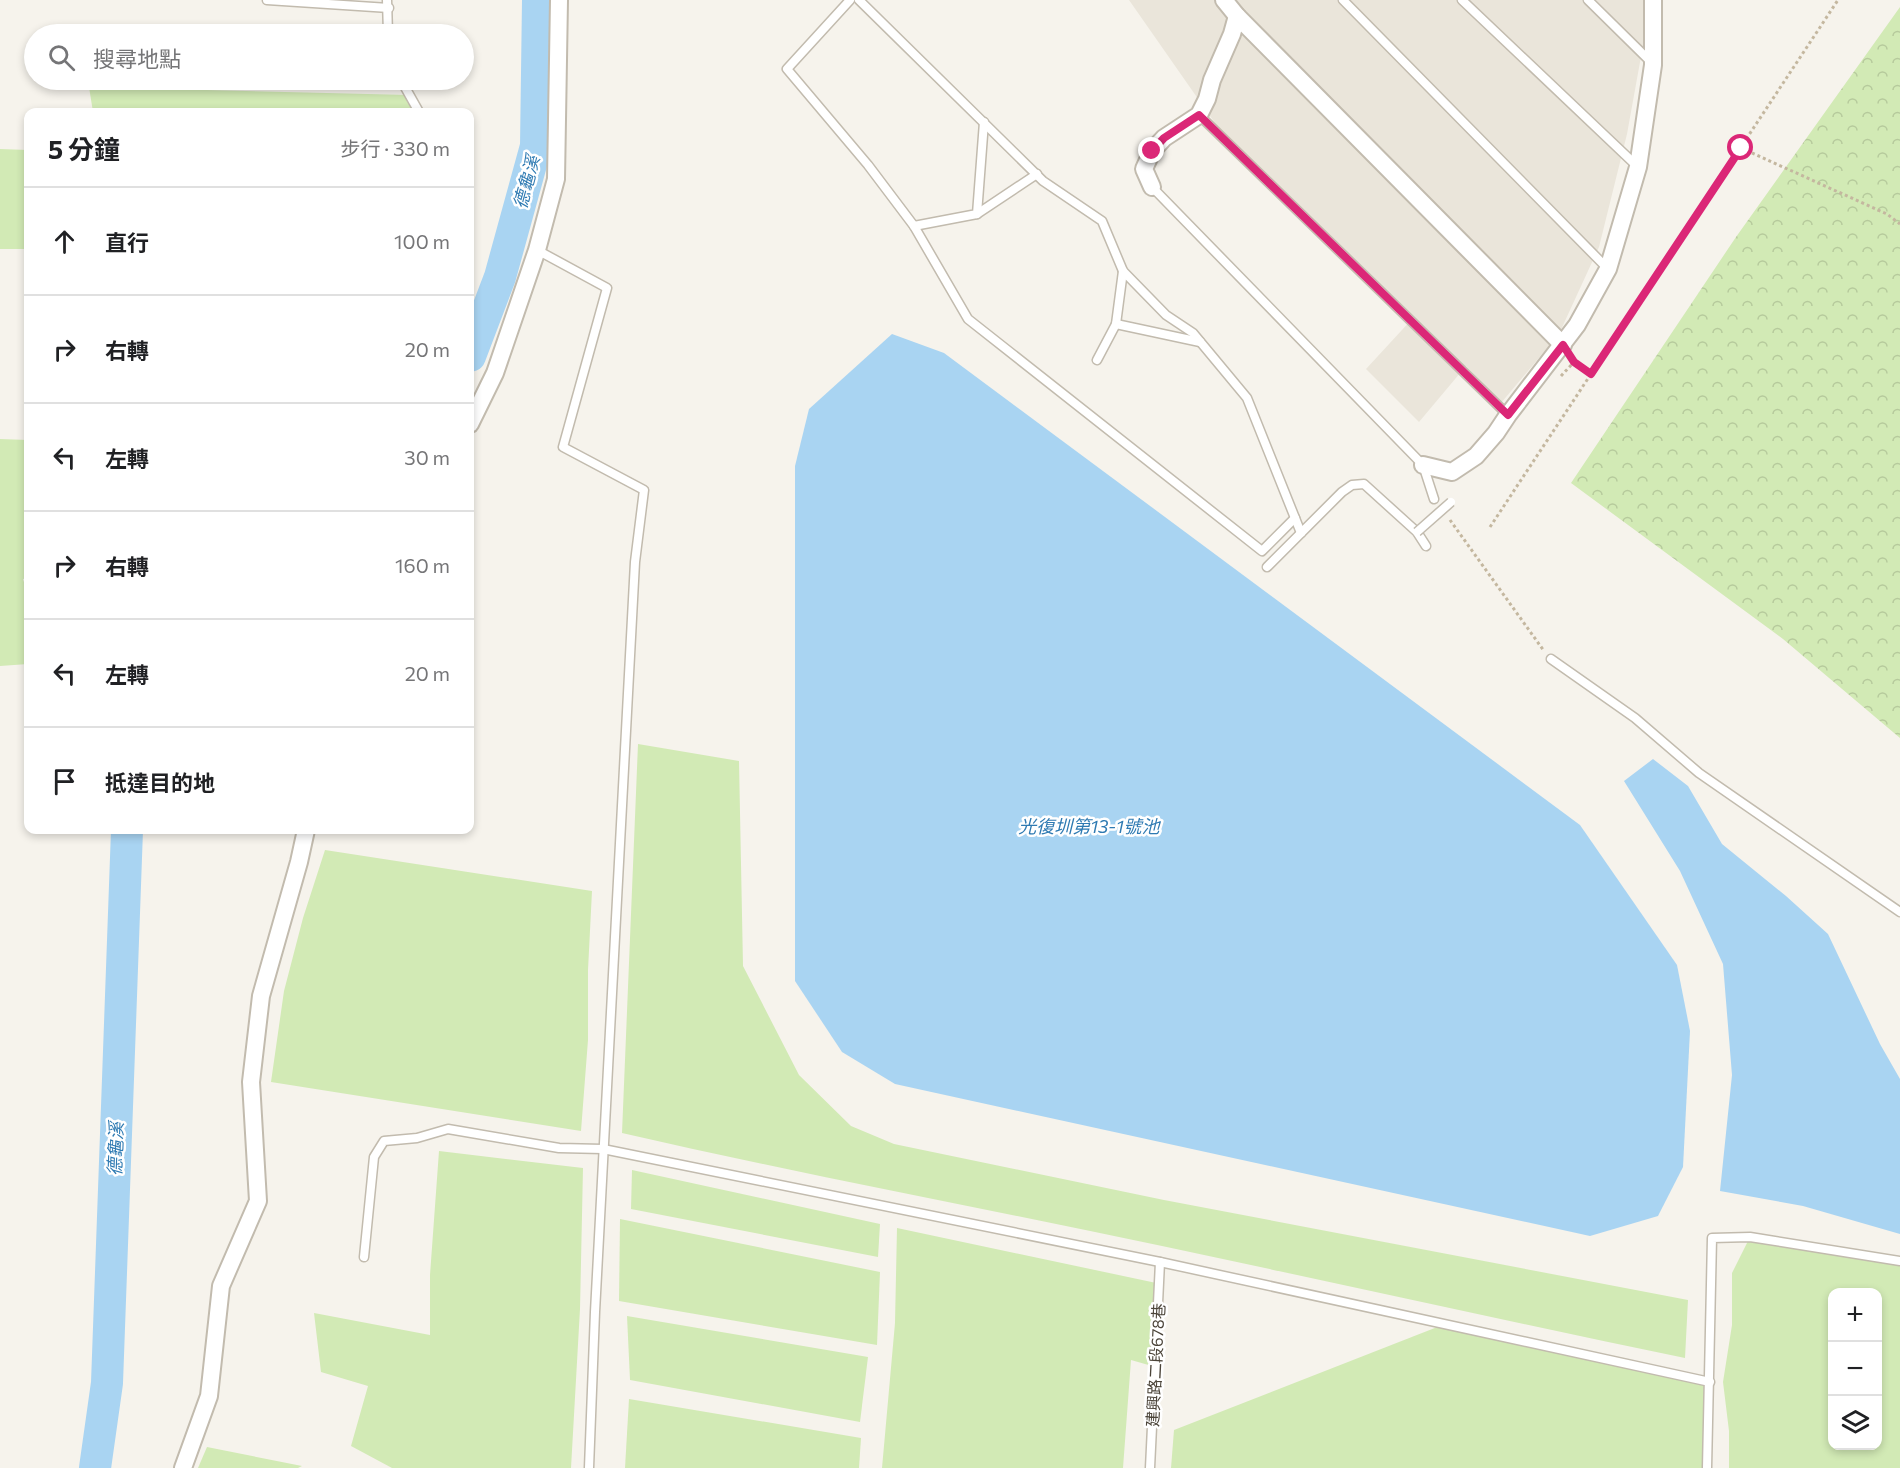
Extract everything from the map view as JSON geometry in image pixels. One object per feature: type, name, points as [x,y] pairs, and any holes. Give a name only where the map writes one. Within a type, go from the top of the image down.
[{"type":"street","points":[[474,416],[495,373],[537,250],[556,179],[559,0]]},
{"type":"street","points":[[1224,0],[1237,16],[1563,345]]},
{"type":"street","points":[[1423,465],[1452,472],[1476,456],[1563,345],[1577,325],[1608,269],[1638,166],[1653,65],[1653,0]]},
{"type":"street","points":[[1152,187],[1144,169],[1152,151],[1164,138],[1199,115],[1237,16]]},
{"type":"street","points":[[183,1468],[209,1396],[221,1286],[258,1201],[251,1082],[261,996],[305,834]]},
{"type":"lane","points":[[267,0],[388,4],[388,24]]},
{"type":"lane","points":[[850,0],[787,69],[868,165],[914,226],[968,319],[1262,551],[1295,518]]},
{"type":"lane","points":[[859,0],[1043,181],[1102,221],[1124,271],[1166,315],[1193,333],[1247,398],[1301,533]]},
{"type":"lane","points":[[1343,0],[1608,269]]},
{"type":"lane","points":[[1461,0],[1638,166]]},
{"type":"lane","points":[[1588,0],[1653,65]]},
{"type":"lane","points":[[406,90],[416,108]]},
{"type":"lane","points":[[1199,115],[1508,415]]},
{"type":"lane","points":[[977,214],[984,122]]},
{"type":"lane","points":[[914,226],[977,214],[1037,174]]},
{"type":"lane","points":[[1152,187],[1423,465],[1434,499]]},
{"type":"lane","points":[[537,250],[607,288],[563,447],[644,490],[635,562],[603,1149],[589,1468]]},
{"type":"lane","points":[[1097,360],[1116,324],[1124,271]]},
{"type":"lane","points":[[1116,324],[1201,342]]},
{"type":"lane","points":[[1267,567],[1342,492],[1352,485],[1364,484],[1417,532],[1426,546]]},
{"type":"lane","points":[[1417,532],[1451,502]]},
{"type":"lane","points":[[1551,659],[1635,718],[1699,773],[1900,912]]},
{"type":"lane","points":[[364,1257],[374,1157],[384,1141],[417,1138],[448,1130],[559,1148],[603,1149],[1160,1262],[1710,1382]]},
{"type":"lane","points":[[1707,1468],[1712,1238],[1750,1237],[1900,1261]]},
{"type":"lane","name":"建興路二段678巷","points":[[1150,1468],[1160,1262]]},
{"type":"path","points":[[1490,527],[1838,0]]},
{"type":"path","points":[[1741,148],[1887,214],[1900,225]]},
{"type":"path","points":[[1563,345],[1574,362],[1591,374]]},
{"type":"path","points":[[1434,499],[1551,659]]},
{"type":"shaded area","points":[[1129,0],[1646,0],[1644,40],[1627,134],[1599,247],[1559,334],[1501,403],[1466,366],[1419,422],[1366,369],[1413,318],[1217,126]]},
{"type":"green space","points":[[1900,7],[1900,738],[1783,639],[1571,483],[1736,237]]},
{"type":"green space","points":[[89,90],[209,90],[409,95],[417,108],[92,108]]},
{"type":"green space","points":[[0,149],[24,150],[24,249],[0,249]]},
{"type":"green space","points":[[0,439],[24,440],[24,664],[0,666]]},
{"type":"green space","points":[[638,744],[739,761],[743,966],[799,1075],[851,1126],[894,1144],[1164,1200],[1688,1300],[1685,1358],[622,1133]]},
{"type":"green space","points":[[325,850],[592,891],[588,970],[588,1040],[581,1131],[271,1082],[284,991],[303,918]]},
{"type":"green space","points":[[439,1151],[583,1168],[580,1309],[571,1468],[392,1468],[351,1446],[368,1386],[321,1372],[314,1313],[430,1335],[430,1275]]},
{"type":"green space","points":[[632,1170],[880,1224],[878,1257],[631,1209]]},
{"type":"green space","points":[[620,1219],[880,1272],[877,1345],[619,1301]]},
{"type":"green space","points":[[897,1228],[1161,1284],[1159,1368],[1131,1360],[1123,1468],[882,1468],[895,1323]]},
{"type":"green space","points":[[1750,1237],[1900,1261],[1900,1468],[1729,1468],[1729,1431],[1723,1382],[1732,1325],[1732,1273]]},
{"type":"green space","points":[[627,1316],[868,1357],[860,1422],[630,1380]]},
{"type":"green space","points":[[1445,1324],[1710,1382],[1704,1468],[1171,1468],[1174,1430]]},
{"type":"green space","points":[[629,1399],[861,1438],[859,1468],[625,1468]]},
{"type":"green space","points":[[207,1447],[302,1466],[298,1468],[198,1468]]},
{"type":"water","name":"光復圳第13-1號池","points":[[892,334],[944,353],[1580,825],[1677,965],[1690,1031],[1683,1167],[1658,1216],[1590,1236],[895,1084],[842,1052],[795,981],[795,466],[809,409]]},
{"type":"water","points":[[1653,759],[1688,786],[1722,844],[1828,934],[1880,1044],[1900,1079],[1900,1234],[1803,1206],[1720,1191],[1732,1075],[1723,964],[1680,871],[1624,781]]},
{"type":"waterway","name":"德龜溪","points":[[474,345],[500,277],[536,146],[538,0]]},
{"type":"waterway","name":"德龜溪","points":[[95,1468],[107,1383],[127,834]]},
{"type":"route","points":[[1152,151],[1164,138],[1199,115],[1508,415],[1563,345],[1574,362],[1591,374],[1741,148]]}]
